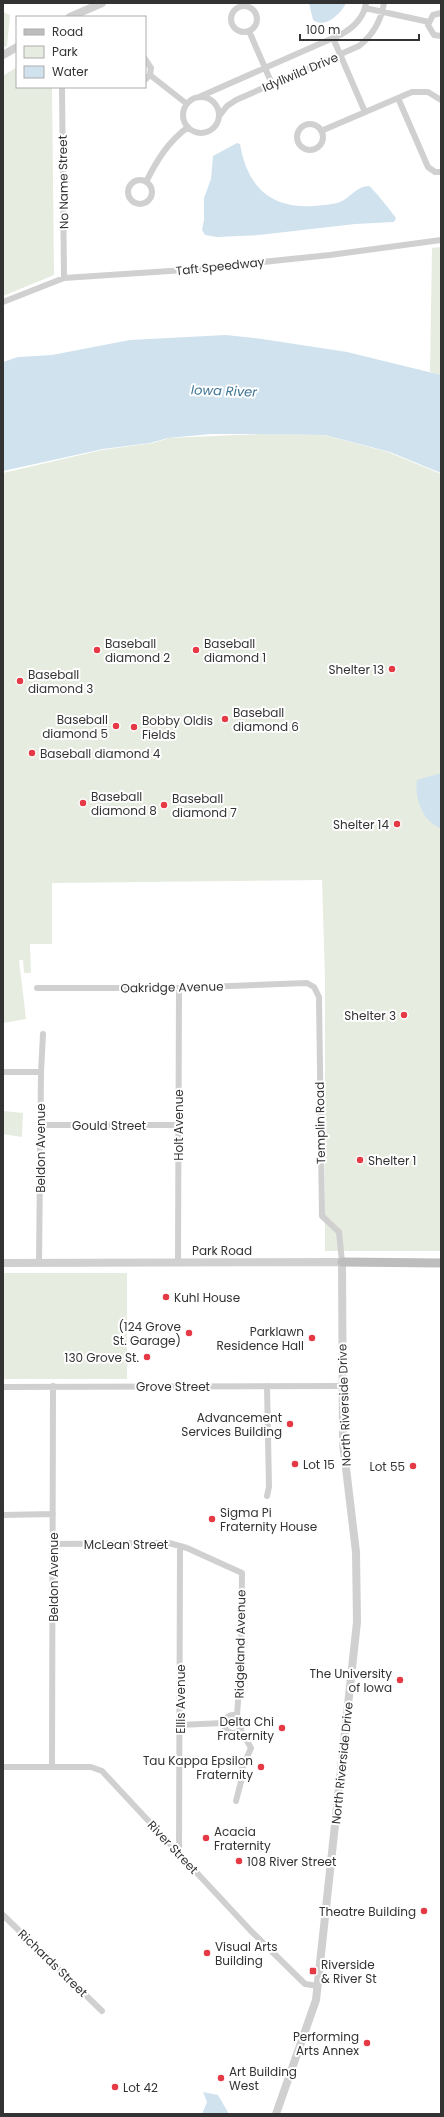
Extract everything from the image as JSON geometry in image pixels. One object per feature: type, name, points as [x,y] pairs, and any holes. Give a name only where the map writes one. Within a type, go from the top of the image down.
[{"type":"main road","name":"Park Road","points":[[342,1262],[441,1263]]},
{"type":"street","points":[[72,16],[102,3]]},
{"type":"street","name":"Idyllwild Drive","points":[[188,127],[198,133],[210,131],[218,122],[220,115],[227,106],[236,100],[359,46],[369,38],[378,25],[383,12],[384,3]]},
{"type":"street","points":[[365,6],[383,12],[429,22]]},
{"type":"street","name":"Idyllwild Drive","points":[[186,104],[194,98],[350,30],[356,24],[365,6]]},
{"type":"street","points":[[249,7],[256,13],[257,20],[255,26],[249,31],[243,32],[233,27],[231,16],[237,8],[249,7]]},
{"type":"street","points":[[441,13],[433,15],[429,22],[431,32],[441,36]]},
{"type":"street","points":[[249,31],[266,67],[272,84]]},
{"type":"street","points":[[333,38],[365,112]]},
{"type":"street","points":[[3,55],[16,48]]},
{"type":"street","points":[[146,60],[151,68],[150,75],[146,79]]},
{"type":"street","points":[[146,182],[163,151],[176,136],[188,127],[183,117],[186,104],[150,75]]},
{"type":"street","name":"No Name Street","points":[[62,88],[64,278]]},
{"type":"street","points":[[321,131],[398,98],[420,91],[434,95],[441,100]]},
{"type":"street","points":[[199,96],[211,99],[219,109],[220,115]]},
{"type":"street","points":[[398,98],[428,167],[435,172],[441,172]]},
{"type":"street","points":[[306,125],[314,125],[321,131],[322,140],[315,148],[304,148],[298,142],[299,130],[306,125]]},
{"type":"street","name":"Taft Speedway","points":[[3,302],[64,278],[193,269],[330,255],[441,240]]},
{"type":"street","name":"Oakridge Avenue","points":[[37,988],[180,988],[307,983]]},
{"type":"street","name":"Templin Road","points":[[307,983],[314,986],[319,997],[322,1216],[339,1232],[342,1262]]},
{"type":"street","name":"Holt Avenue","points":[[178,1262],[180,988]]},
{"type":"street","name":"Beldon Avenue","points":[[39,1263],[40,1125],[43,1034]]},
{"type":"street","points":[[3,1072],[41,1072]]},
{"type":"street","name":"Gould Street","points":[[40,1125],[178,1125]]},
{"type":"street","name":"Park Road","points":[[3,1263],[342,1262]]},
{"type":"street","name":"North Riverside Drive","points":[[276,2114],[307,2029],[318,1986],[357,1622],[356,1552],[344,1457],[342,1386],[342,1262]]},
{"type":"street","name":"Grove Street","points":[[3,1386],[342,1386]]},
{"type":"street","name":"Beldon Avenue","points":[[52,1767],[53,1386]]},
{"type":"street","points":[[267,1386],[269,1488],[267,1496]]},
{"type":"street","points":[[3,1515],[53,1514]]},
{"type":"street","name":"McLean Street","points":[[53,1544],[169,1543],[180,1546],[242,1573]]},
{"type":"street","name":"Ellis Avenue","points":[[179,1853],[180,1546]]},
{"type":"street","name":"Ridgeland Avenue","points":[[236,1801],[243,1774],[241,1771],[251,1748],[240,1730],[242,1723],[237,1715],[241,1662],[242,1573]]},
{"type":"street","name":"Ridgeland Avenue","points":[[224,1723],[228,1716],[237,1715]]},
{"type":"street","points":[[180,1725],[224,1723],[225,1728],[230,1732],[240,1730]]},
{"type":"street","name":"River Street","points":[[3,1767],[91,1768],[102,1771],[304,1984],[318,1986]]},
{"type":"street","name":"Richards Street","points":[[3,1915],[102,2011]]},
{"type":"green space","points":[[3,12],[10,15],[7,46],[3,48]]},
{"type":"green space","points":[[16,68],[16,88],[52,88],[54,275],[3,296],[3,76]]},
{"type":"green space","points":[[441,247],[441,376],[430,372],[432,248]]},
{"type":"green space","points":[[259,434],[324,435],[388,452],[441,474],[441,1251],[325,1251],[325,978],[322,880],[52,883],[52,944],[30,944],[31,973],[24,973],[23,960],[19,960],[26,1019],[3,1023],[3,473],[102,450],[153,443],[169,438]]},
{"type":"green space","points":[[3,1111],[23,1113],[22,1137],[3,1134]]},
{"type":"green space","points":[[3,1273],[127,1273],[127,1379],[3,1379]]},
{"type":"water","points":[[309,3],[346,3],[337,16],[323,23],[313,20]]},
{"type":"water","points":[[237,143],[240,144],[243,159],[248,171],[263,192],[272,199],[298,206],[330,204],[340,202],[357,190],[365,186],[369,186],[396,218],[394,222],[355,224],[259,235],[217,237],[205,235],[202,230],[204,220],[204,198],[211,179],[213,156]]},
{"type":"water","name":"Iowa River","points":[[226,335],[347,352],[441,375],[441,473],[390,452],[325,435],[256,434],[211,434],[168,438],[150,443],[103,449],[3,471],[3,362],[18,357],[52,355],[130,340]]},
{"type":"water","points":[[441,773],[441,828],[429,821],[425,815],[421,808],[416,787],[417,780]]},
{"type":"water","points":[[203,2092],[218,2095],[229,2114],[202,2114],[207,2102]]},
{"type":"place","name":"Baseball diamond 2","points":[[97,650]]},
{"type":"place","name":"Baseball diamond 1","points":[[196,650]]},
{"type":"place","name":"Shelter 13","points":[[392,669]]},
{"type":"place","name":"Baseball diamond 3","points":[[20,681]]},
{"type":"place","name":"Baseball diamond 6","points":[[225,719]]},
{"type":"place","name":"Baseball diamond 5","points":[[116,726]]},
{"type":"place","name":"Bobby Oldis Fields","points":[[134,727]]},
{"type":"place","name":"Baseball diamond 4","points":[[32,753]]},
{"type":"place","name":"Baseball diamond 8","points":[[83,803]]},
{"type":"place","name":"Baseball diamond 7","points":[[164,805]]},
{"type":"place","name":"Shelter 14","points":[[397,824]]},
{"type":"place","name":"Shelter 3","points":[[404,1015]]},
{"type":"place","name":"Shelter 1","points":[[360,1160]]},
{"type":"place","name":"Kuhl House","points":[[166,1297]]},
{"type":"place","name":"(124 Grove St. Garage)","points":[[189,1333]]},
{"type":"place","name":"Parklawn Residence Hall","points":[[312,1338]]},
{"type":"place","name":"130 Grove St.","points":[[147,1357]]},
{"type":"place","name":"Advancement Services Building","points":[[290,1424]]},
{"type":"place","name":"Lot 15","points":[[295,1464]]},
{"type":"place","name":"Lot 55","points":[[413,1466]]},
{"type":"place","name":"Sigma Pi Fraternity House","points":[[212,1519]]},
{"type":"place","name":"The University of Iowa","points":[[400,1680]]},
{"type":"place","name":"Delta Chi Fraternity","points":[[282,1728]]},
{"type":"place","name":"Tau Kappa Epsilon Fraternity","points":[[261,1767]]},
{"type":"place","name":"Acacia Fraternity","points":[[206,1838]]},
{"type":"place","name":"108 River Street","points":[[239,1861]]},
{"type":"place","name":"Theatre Building","points":[[424,1911]]},
{"type":"place","name":"Visual Arts Building","points":[[207,1953]]},
{"type":"place","name":"Riverside & River St","points":[[313,1971]]},
{"type":"place","name":"Performing Arts Annex","points":[[367,2043]]},
{"type":"place","name":"Art Building West","points":[[221,2078]]},
{"type":"place","name":"Lot 42","points":[[115,2087]]}]
